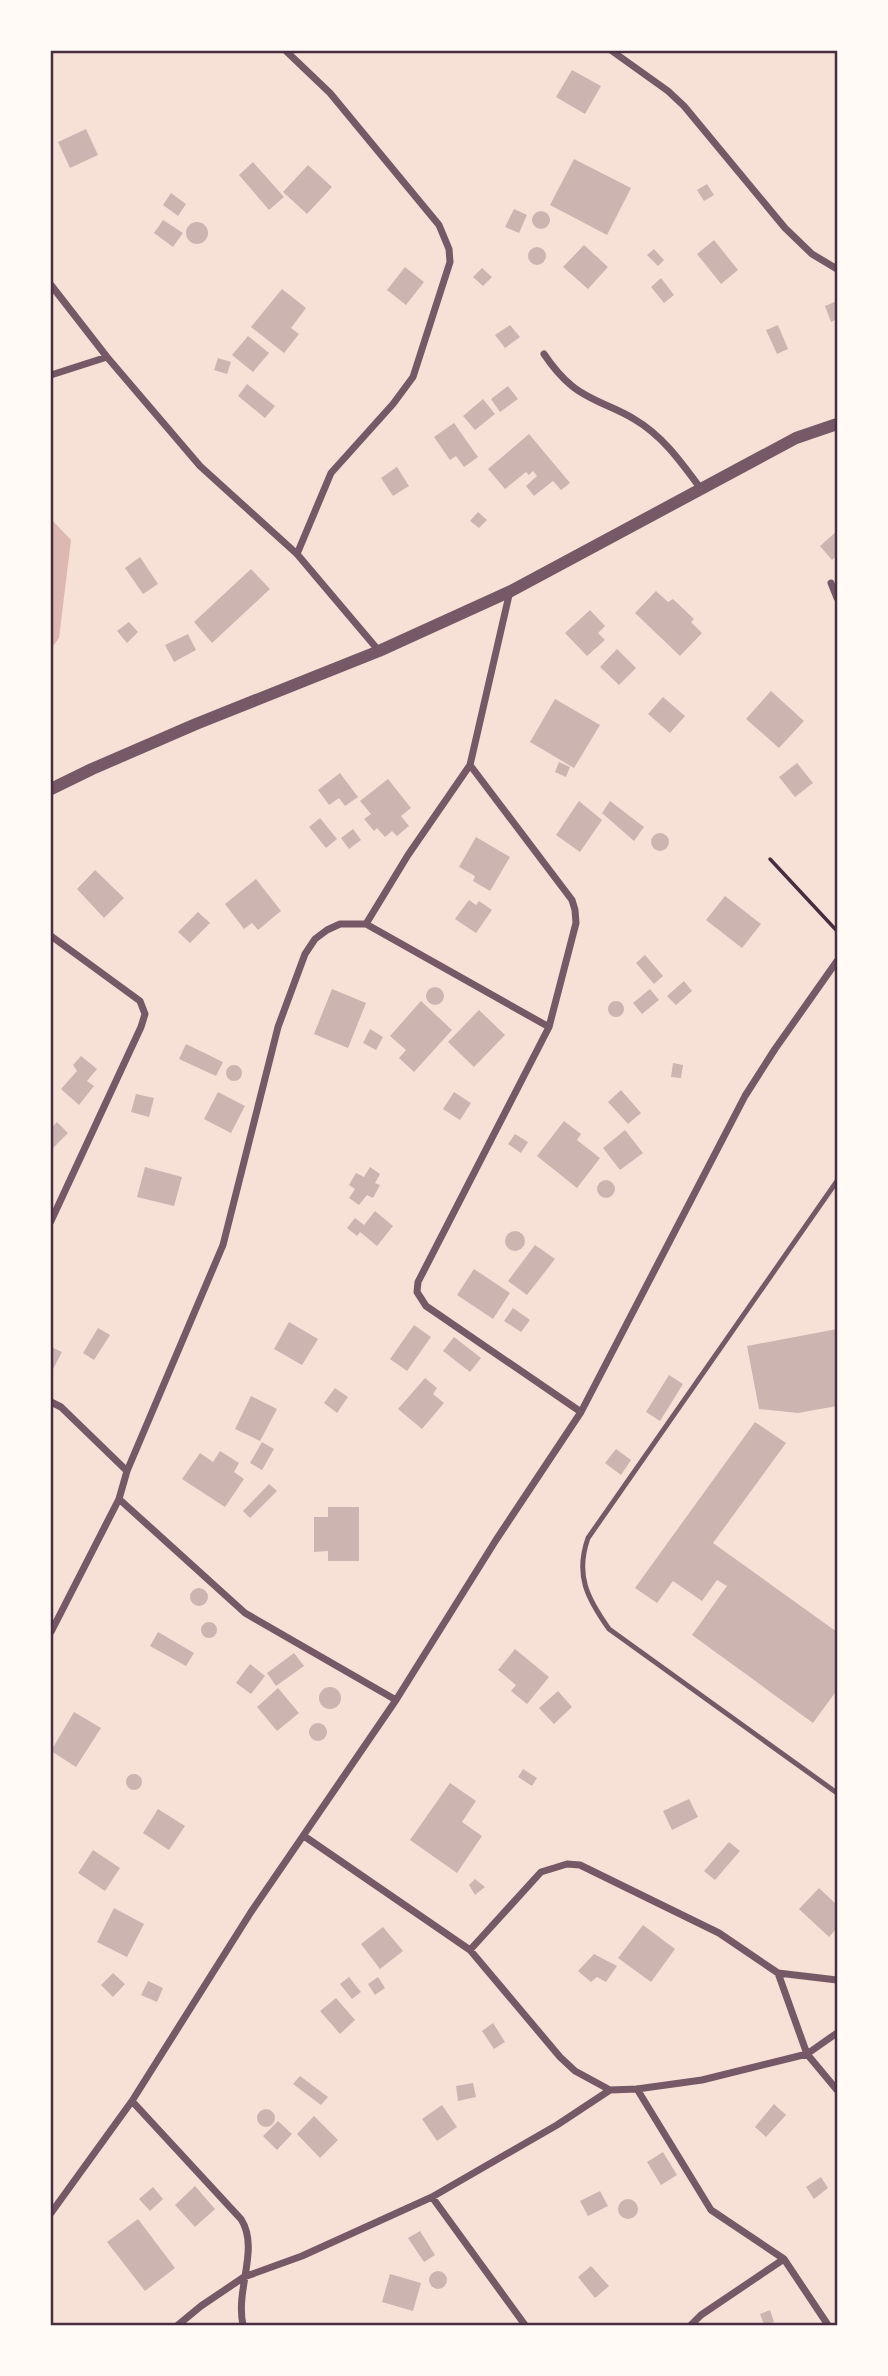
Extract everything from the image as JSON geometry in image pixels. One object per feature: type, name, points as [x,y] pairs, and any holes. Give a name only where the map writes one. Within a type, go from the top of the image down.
[{"type":"street","points":[[286,51],[348,113],[439,225],[447,242],[450,262],[413,377],[393,404],[331,473],[297,554]]},
{"type":"street","points":[[612,51],[668,91],[684,106],[785,228],[813,254],[837,269]]},
{"type":"street","points":[[51,285],[107,357],[200,466],[297,554],[379,651]]},
{"type":"street","points":[[544,354],[574,388],[635,419],[655,434],[671,449],[701,489]]},
{"type":"street","points":[[51,375],[107,357]]},
{"type":"street","points":[[51,789],[196,724],[379,651],[510,591],[796,438],[837,424]]},
{"type":"street","points":[[831,583],[837,598]]},
{"type":"street","points":[[366,924],[408,855],[470,765],[510,591]]},
{"type":"street","points":[[470,765],[572,900],[576,923],[549,1027],[418,1282],[416,1292],[426,1306],[581,1412]]},
{"type":"street","points":[[51,1632],[119,1499],[127,1471],[223,1245],[278,1027],[305,954],[315,939],[340,924],[366,924],[549,1027]]},
{"type":"street","points":[[51,936],[140,1001],[145,1014],[51,1221]]},
{"type":"street","points":[[51,2213],[132,2101],[251,1912],[396,1700],[496,1540],[581,1412],[745,1096],[775,1048],[837,961]]},
{"type":"street","points":[[51,1202],[59,1207]]},
{"type":"street","points":[[51,1402],[61,1407],[127,1471]]},
{"type":"street","points":[[119,1499],[245,1613],[396,1700]]},
{"type":"street","points":[[304,1836],[470,1950],[560,2057],[575,2071],[610,2090],[702,2080],[807,2054],[837,2033]]},
{"type":"street","points":[[470,1950],[541,1872],[554,1866],[580,1865],[719,1933],[778,1973],[837,1980]]},
{"type":"street","points":[[778,1973],[807,2054],[837,2090]]},
{"type":"street","points":[[637,2089],[711,2210],[785,2259],[828,2325]]},
{"type":"street","points":[[178,2325],[219,2292],[244,2277],[302,2256],[432,2197],[557,2125],[610,2090]]},
{"type":"street","points":[[132,2101],[241,2219],[247,2229],[250,2240],[240,2303],[243,2325]]},
{"type":"street","points":[[432,2197],[525,2325]]},
{"type":"street","points":[[691,2325],[701,2315],[785,2259]]},
{"type":"lane","points":[[837,1181],[588,1538],[581,1558],[585,1590],[609,1629],[837,1793]]},
{"type":"path","points":[[770,859],[837,931]]},
{"type":"shaded area","points":[[51,519],[71,540],[59,638],[51,649]]},
{"type":"building","points":[[572,70],[601,86],[585,114],[556,97]]},
{"type":"building","points":[[86,129],[98,155],[70,168],[58,142]]},
{"type":"building","points":[[574,159],[631,188],[607,235],[550,205]]},
{"type":"building","points":[[253,162],[284,197],[269,210],[239,175]]},
{"type":"building","points":[[308,165],[332,187],[307,214],[283,192]]},
{"type":"building","points":[[707,184],[714,195],[704,201],[697,190]]},
{"type":"building","points":[[171,193],[186,204],[178,216],[163,205]]},
{"type":"building","points":[[514,209],[527,215],[519,233],[505,227]]},
{"type":"building","points":[[537,211],[545,211],[550,220],[548,227],[537,229],[532,224],[532,216]]},
{"type":"building","points":[[163,220],[183,233],[173,247],[154,233]]},
{"type":"building","points":[[197,222],[205,225],[208,233],[205,241],[197,244],[189,241],[186,233],[189,225]]},
{"type":"building","points":[[714,240],[738,270],[721,284],[697,254]]},
{"type":"building","points":[[584,245],[608,267],[588,289],[563,267]]},
{"type":"building","points":[[533,247],[541,247],[546,256],[544,263],[533,265],[528,260],[528,252]]},
{"type":"building","points":[[654,249],[664,260],[658,266],[647,255]]},
{"type":"building","points":[[405,267],[424,282],[406,305],[387,290]]},
{"type":"building","points":[[482,268],[492,277],[483,286],[473,277]]},
{"type":"building","points":[[661,278],[674,295],[664,303],[651,287]]},
{"type":"building","points":[[282,289],[306,308],[291,328],[299,334],[284,353],[251,327]]},
{"type":"building","points":[[837,301],[837,319],[831,322],[825,306]]},
{"type":"building","points":[[510,325],[520,337],[505,348],[495,335]]},
{"type":"building","points":[[778,325],[788,349],[777,354],[766,330]]},
{"type":"building","points":[[248,336],[269,353],[253,372],[232,355]]},
{"type":"building","points":[[218,358],[231,362],[227,374],[214,370]]},
{"type":"building","points":[[247,384],[275,406],[265,418],[238,396]]},
{"type":"building","points":[[508,386],[518,399],[500,412],[491,399]]},
{"type":"building","points":[[483,399],[495,414],[475,430],[463,416]]},
{"type":"building","points":[[454,423],[478,457],[464,467],[456,456],[450,460],[434,437]]},
{"type":"building","points":[[529,434],[570,483],[561,490],[553,481],[534,496],[526,486],[537,476],[533,471],[529,475],[526,472],[505,489],[488,469]]},
{"type":"building","points":[[397,467],[409,486],[393,496],[381,478]]},
{"type":"building","points":[[478,512],[487,520],[479,528],[470,521]]},
{"type":"building","points":[[837,531],[837,555],[832,560],[820,546]]},
{"type":"building","points":[[140,557],[158,584],[143,594],[125,568]]},
{"type":"building","points":[[251,569],[270,589],[212,643],[194,622]]},
{"type":"building","points":[[656,591],[668,602],[673,599],[694,619],[691,622],[702,633],[680,656],[635,613]]},
{"type":"building","points":[[590,610],[605,626],[598,633],[605,640],[587,656],[565,633]]},
{"type":"building","points":[[129,622],[138,632],[127,643],[117,631]]},
{"type":"building","points":[[188,634],[196,650],[174,662],[165,645]]},
{"type":"building","points":[[617,649],[636,668],[619,685],[600,667]]},
{"type":"building","points":[[771,691],[804,721],[779,748],[746,719]]},
{"type":"building","points":[[663,697],[685,716],[670,733],[648,714]]},
{"type":"building","points":[[555,699],[600,725],[574,768],[530,742]]},
{"type":"building","points":[[559,762],[570,767],[566,777],[555,772]]},
{"type":"building","points":[[797,763],[813,783],[795,797],[779,777]]},
{"type":"building","points":[[340,773],[358,797],[345,806],[339,798],[329,805],[318,790]]},
{"type":"building","points":[[388,779],[411,808],[401,816],[409,826],[397,836],[392,831],[385,837],[377,828],[374,831],[364,819],[371,814],[360,801]]},
{"type":"building","points":[[579,801],[602,820],[580,852],[556,835]]},
{"type":"building","points":[[610,801],[644,827],[634,841],[602,813]]},
{"type":"building","points":[[320,818],[337,839],[326,848],[309,827]]},
{"type":"building","points":[[353,829],[361,840],[349,849],[341,838]]},
{"type":"building","points":[[660,833],[666,836],[669,842],[666,848],[660,851],[654,848],[651,842],[654,836]]},
{"type":"building","points":[[476,837],[510,857],[490,891],[473,881],[475,876],[459,867]]},
{"type":"building","points":[[95,870],[124,898],[104,918],[77,889]]},
{"type":"building","points":[[256,879],[281,911],[258,930],[252,923],[244,929],[225,904]]},
{"type":"building","points":[[725,896],[761,924],[742,948],[706,920]]},
{"type":"building","points":[[469,900],[476,905],[479,901],[492,910],[476,933],[455,919]]},
{"type":"building","points":[[198,912],[210,923],[190,943],[178,932]]},
{"type":"building","points":[[645,955],[663,976],[654,984],[636,963]]},
{"type":"building","points":[[684,981],[692,991],[676,1005],[667,996]]},
{"type":"building","points":[[435,987],[441,990],[444,996],[441,1002],[435,1005],[429,1002],[426,996],[429,990]]},
{"type":"building","points":[[332,989],[366,1003],[348,1048],[314,1034]]},
{"type":"building","points":[[650,989],[659,1000],[642,1014],[633,1003]]},
{"type":"building","points":[[421,1001],[452,1030],[414,1072],[399,1058],[406,1050],[390,1036]]},
{"type":"building","points":[[616,1001],[622,1003],[622,1015],[616,1017],[610,1015],[608,1009],[610,1003]]},
{"type":"building","points":[[479,1010],[505,1035],[474,1067],[448,1042]]},
{"type":"building","points":[[370,1029],[383,1037],[376,1050],[363,1043]]},
{"type":"building","points":[[186,1044],[223,1062],[216,1076],[179,1059]]},
{"type":"building","points":[[81,1056],[97,1069],[87,1081],[94,1086],[79,1105],[61,1089],[77,1071],[73,1065]]},
{"type":"building","points":[[673,1063],[683,1065],[681,1078],[671,1077]]},
{"type":"building","points":[[231,1065],[237,1065],[242,1073],[240,1079],[231,1081],[226,1076],[226,1070]]},
{"type":"building","points":[[621,1090],[641,1113],[628,1124],[608,1102]]},
{"type":"building","points":[[218,1092],[245,1106],[231,1133],[204,1119]]},
{"type":"building","points":[[454,1092],[471,1103],[460,1120],[443,1109]]},
{"type":"building","points":[[136,1094],[154,1098],[149,1117],[131,1112]]},
{"type":"building","points":[[564,1121],[581,1134],[577,1140],[600,1158],[577,1188],[537,1156]]},
{"type":"building","points":[[57,1122],[68,1133],[51,1150],[51,1128]]},
{"type":"building","points":[[625,1130],[643,1153],[620,1170],[603,1148]]},
{"type":"building","points":[[515,1134],[528,1142],[521,1153],[508,1144]]},
{"type":"building","points":[[145,1167],[182,1177],[174,1206],[137,1197]]},
{"type":"building","points":[[370,1167],[380,1174],[375,1183],[380,1185],[373,1198],[367,1195],[359,1205],[349,1198],[355,1189],[349,1185],[356,1173],[364,1177]]},
{"type":"building","points":[[602,1180],[610,1180],[615,1189],[613,1196],[602,1198],[597,1193],[597,1185]]},
{"type":"building","points":[[375,1211],[393,1226],[377,1246],[360,1232],[357,1236],[347,1228],[355,1218],[364,1225]]},
{"type":"building","points":[[511,1231],[519,1231],[525,1241],[519,1251],[511,1251],[505,1245],[505,1237]]},
{"type":"building","points":[[535,1245],[555,1259],[527,1295],[508,1281]]},
{"type":"building","points":[[474,1269],[510,1293],[493,1319],[457,1295]]},
{"type":"building","points":[[513,1308],[530,1320],[521,1332],[504,1321]]},
{"type":"building","points":[[289,1322],[318,1339],[302,1365],[274,1349]]},
{"type":"building","points":[[414,1325],[431,1337],[407,1371],[390,1359]]},
{"type":"building","points":[[98,1328],[110,1335],[94,1360],[83,1353]]},
{"type":"building","points":[[837,1329],[837,1406],[798,1413],[759,1409],[747,1346]]},
{"type":"building","points":[[454,1337],[481,1358],[470,1372],[443,1351]]},
{"type":"building","points":[[51,1347],[62,1352],[51,1373]]},
{"type":"building","points":[[669,1375],[683,1384],[660,1421],[646,1412]]},
{"type":"building","points":[[425,1378],[437,1388],[433,1394],[444,1403],[422,1429],[398,1409]]},
{"type":"building","points":[[335,1388],[348,1397],[337,1413],[324,1403]]},
{"type":"building","points":[[251,1396],[277,1409],[260,1441],[235,1429]]},
{"type":"building","points":[[755,1422],[786,1443],[713,1543],[837,1632],[837,1690],[813,1723],[692,1635],[727,1586],[717,1580],[702,1601],[673,1581],[657,1603],[635,1588]]},
{"type":"building","points":[[262,1442],[274,1449],[262,1470],[250,1463]]},
{"type":"building","points":[[616,1449],[631,1460],[621,1475],[605,1463]]},
{"type":"building","points":[[220,1451],[239,1463],[234,1472],[244,1479],[225,1507],[182,1479],[200,1453],[213,1462]]},
{"type":"building","points":[[269,1484],[277,1491],[250,1518],[243,1511]]},
{"type":"building","points":[[328,1507],[359,1507],[359,1561],[328,1561],[328,1551],[314,1552],[314,1517],[328,1517]]},
{"type":"building","points":[[199,1588],[205,1591],[208,1597],[205,1603],[199,1606],[193,1603],[190,1597],[193,1591]]},
{"type":"building","points":[[206,1622],[212,1622],[217,1630],[215,1636],[206,1638],[201,1633],[201,1627]]},
{"type":"building","points":[[158,1632],[194,1653],[186,1666],[150,1646]]},
{"type":"building","points":[[515,1649],[549,1677],[527,1704],[511,1691],[516,1685],[498,1670]]},
{"type":"building","points":[[294,1653],[304,1666],[276,1686],[267,1673]]},
{"type":"building","points":[[250,1664],[265,1676],[251,1694],[236,1683]]},
{"type":"building","points":[[330,1687],[340,1694],[341,1698],[334,1708],[330,1709],[320,1702],[319,1698],[326,1688]]},
{"type":"building","points":[[278,1688],[299,1713],[277,1731],[257,1707]]},
{"type":"building","points":[[558,1691],[572,1707],[554,1724],[539,1708]]},
{"type":"building","points":[[74,1712],[101,1728],[76,1767],[51,1751]]},
{"type":"building","points":[[318,1723],[326,1728],[327,1732],[322,1740],[318,1741],[310,1736],[309,1732],[314,1724]]},
{"type":"building","points":[[523,1769],[537,1778],[532,1786],[518,1777]]},
{"type":"building","points":[[131,1774],[137,1774],[142,1782],[140,1788],[131,1790],[126,1785],[126,1779]]},
{"type":"building","points":[[450,1783],[476,1801],[462,1822],[482,1836],[457,1873],[410,1840]]},
{"type":"building","points":[[689,1799],[698,1817],[672,1830],[663,1811]]},
{"type":"building","points":[[158,1809],[185,1826],[169,1850],[143,1833]]},
{"type":"building","points":[[729,1842],[740,1851],[715,1880],[704,1871]]},
{"type":"building","points":[[93,1850],[120,1868],[105,1891],[78,1873]]},
{"type":"building","points":[[475,1879],[485,1887],[475,1895],[469,1885]]},
{"type":"building","points":[[819,1888],[837,1905],[837,1928],[829,1937],[799,1909]]},
{"type":"building","points":[[114,1908],[144,1924],[127,1957],[97,1942]]},
{"type":"building","points":[[643,1925],[675,1949],[651,1982],[618,1958]]},
{"type":"building","points":[[383,1927],[403,1951],[380,1969],[361,1944]]},
{"type":"building","points":[[594,1954],[617,1966],[606,1982],[597,1977],[591,1982],[578,1971]]},
{"type":"building","points":[[113,1973],[125,1984],[113,1997],[101,1985]]},
{"type":"building","points":[[349,1977],[361,1992],[352,1999],[340,1984]]},
{"type":"building","points":[[378,1977],[385,1988],[375,1995],[368,1984]]},
{"type":"building","points":[[148,1981],[163,1988],[157,2002],[141,1995]]},
{"type":"building","points":[[336,1998],[355,2020],[340,2034],[320,2011]]},
{"type":"building","points":[[493,2023],[505,2042],[494,2049],[482,2031]]},
{"type":"building","points":[[300,2076],[328,2097],[321,2105],[293,2084]]},
{"type":"building","points":[[473,2083],[476,2097],[458,2101],[456,2086]]},
{"type":"building","points":[[774,2104],[786,2115],[766,2137],[755,2127]]},
{"type":"building","points":[[442,2105],[457,2127],[437,2141],[422,2119]]},
{"type":"building","points":[[266,2109],[272,2112],[275,2118],[272,2124],[266,2127],[260,2124],[257,2118],[260,2112]]},
{"type":"building","points":[[314,2116],[338,2140],[320,2158],[297,2134]]},
{"type":"building","points":[[278,2121],[292,2134],[277,2150],[263,2136]]},
{"type":"building","points":[[663,2152],[677,2175],[661,2185],[647,2162]]},
{"type":"building","points":[[821,2177],[828,2188],[814,2199],[806,2187]]},
{"type":"building","points":[[195,2186],[215,2209],[195,2227],[175,2205]]},
{"type":"building","points":[[153,2187],[163,2199],[150,2211],[139,2199]]},
{"type":"building","points":[[600,2191],[608,2206],[588,2216],[580,2201]]},
{"type":"building","points":[[624,2199],[632,2199],[638,2209],[632,2219],[624,2219],[618,2213],[618,2205]]},
{"type":"building","points":[[138,2219],[175,2268],[145,2291],[107,2242]]},
{"type":"building","points":[[420,2231],[435,2255],[424,2262],[408,2238]]},
{"type":"building","points":[[591,2266],[609,2286],[595,2298],[578,2277]]},
{"type":"building","points":[[438,2271],[444,2274],[447,2280],[444,2286],[438,2289],[432,2286],[429,2280],[432,2274]]},
{"type":"building","points":[[390,2274],[421,2283],[413,2311],[382,2302]]},
{"type":"building","points":[[770,2310],[774,2322],[764,2325],[760,2314]]}]
